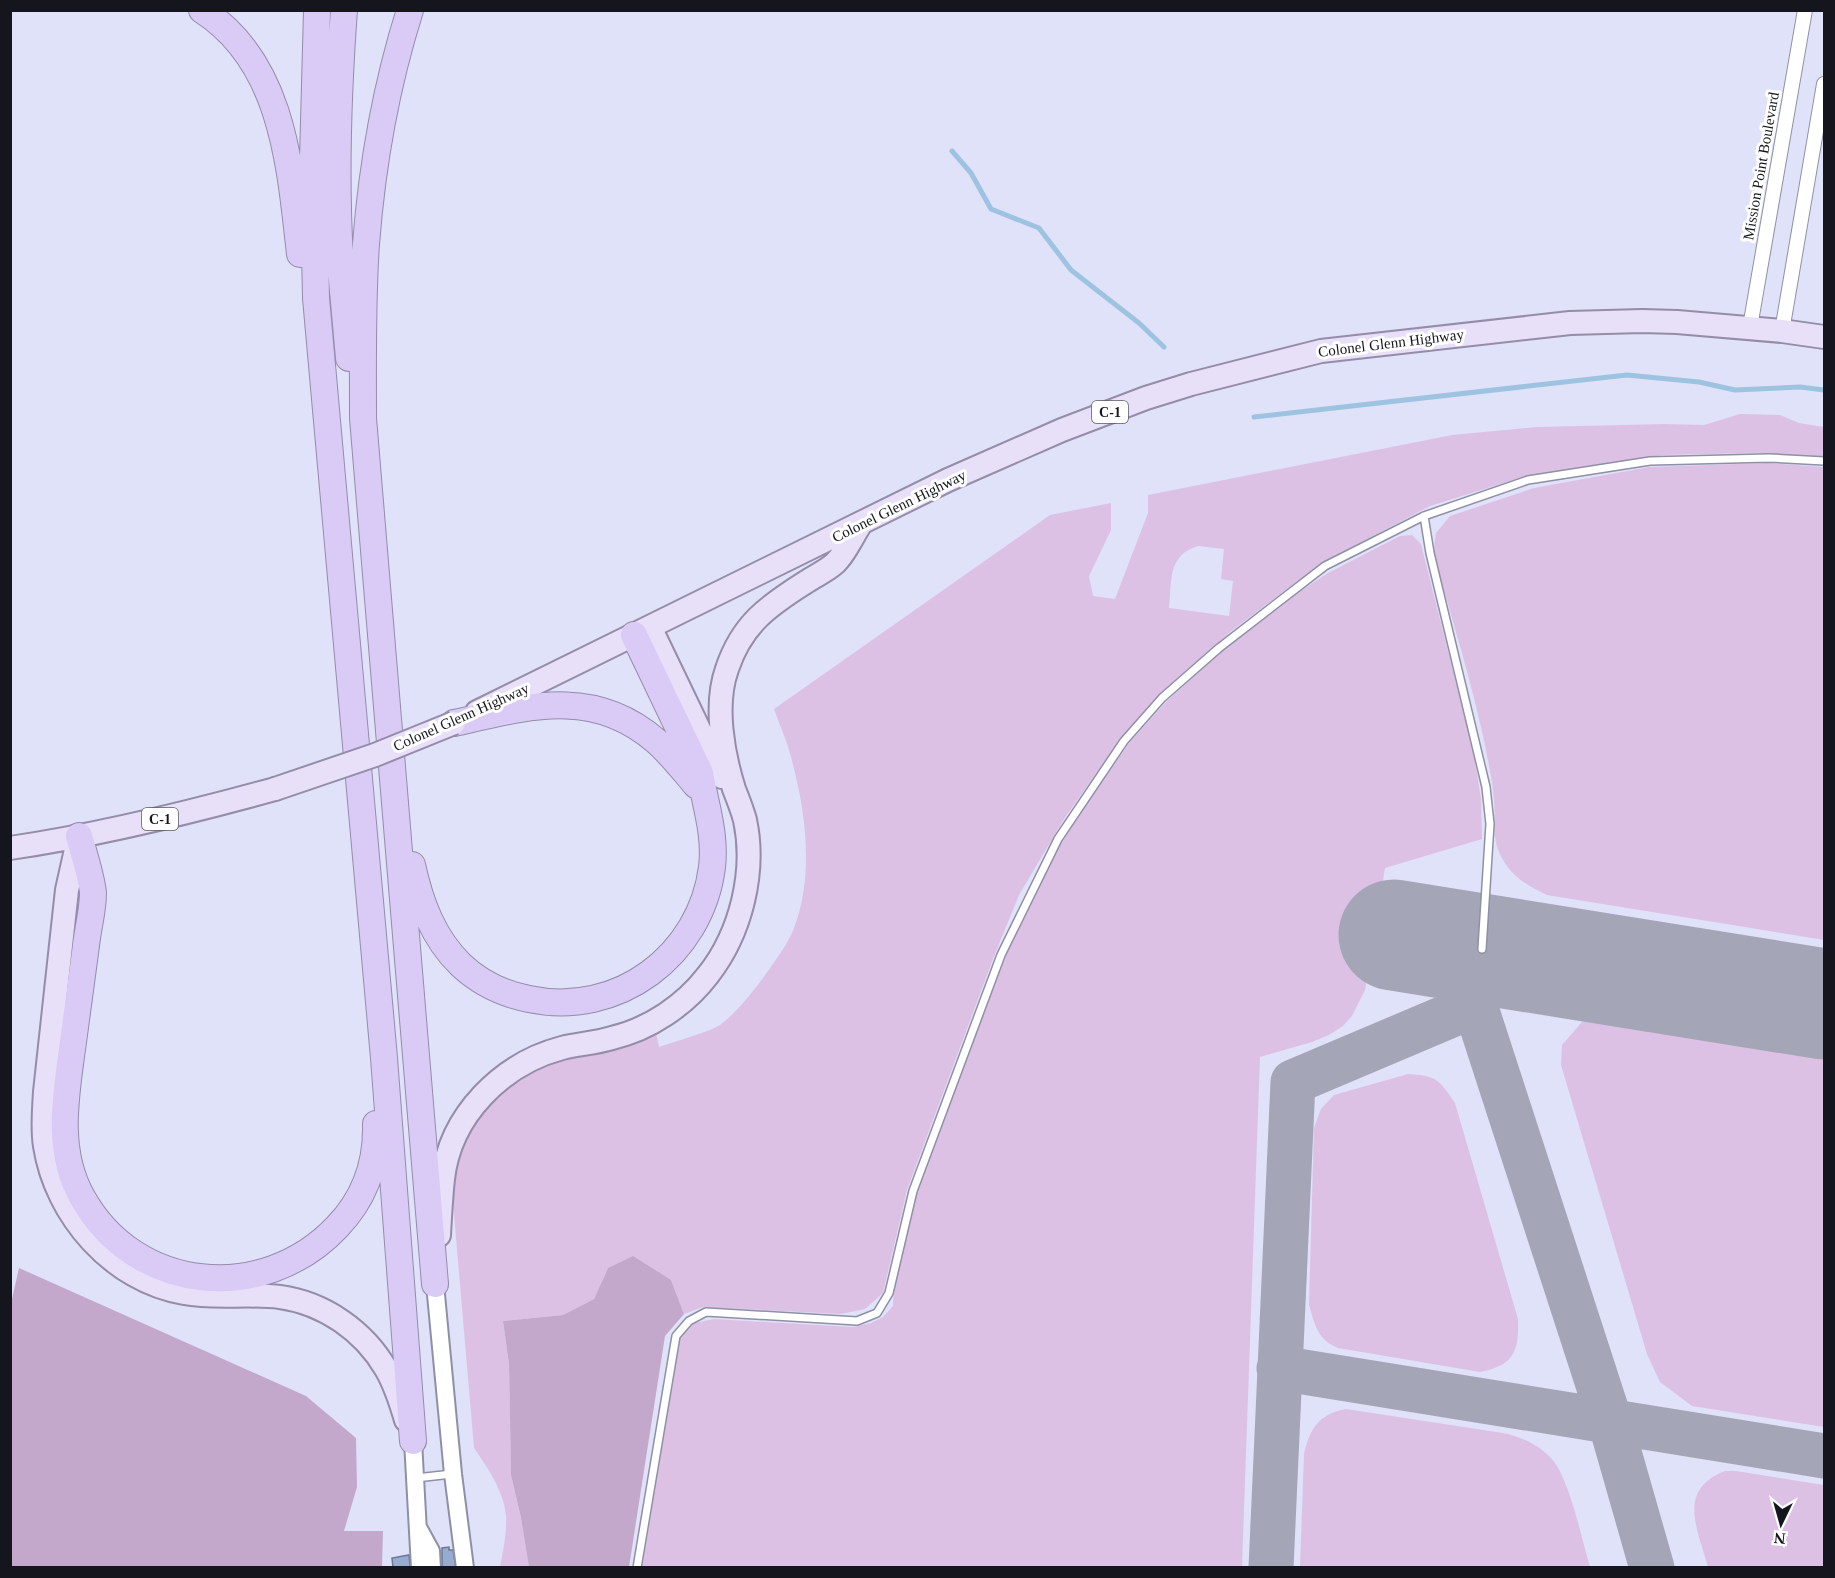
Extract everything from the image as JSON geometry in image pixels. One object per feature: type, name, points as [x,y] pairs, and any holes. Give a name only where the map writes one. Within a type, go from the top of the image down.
[{"type":"highway","points":[[202,10],[238,42],[257,69],[272,98],[282,134],[293,192],[303,281],[316,298]]},
{"type":"highway","points":[[317,10],[313,136],[316,298],[384,1058],[413,1441]]},
{"type":"highway","points":[[344,10],[338,116],[340,256],[352,399],[363,418]]},
{"type":"highway","points":[[410,10],[381,128],[370,206],[364,282],[363,418],[435,1284]]},
{"type":"highway","points":[[396,819],[423,905],[433,927],[445,947],[462,966],[498,990],[536,1000],[565,1002],[598,998],[634,984],[651,973],[680,945],[702,907],[712,866],[713,844],[700,773],[642,631]]},
{"type":"highway","points":[[454,723],[526,707],[548,705],[570,705],[608,713],[640,729],[655,740],[668,752],[703,795]]},
{"type":"highway","points":[[79,836],[93,892],[67,1086],[64,1138],[69,1168],[82,1197],[91,1212],[123,1245],[169,1271],[218,1279],[253,1275],[272,1270],[290,1263],[318,1245],[345,1219],[363,1190],[369,1175],[377,1143],[376,1117],[384,1058]]},
{"type":"main road","name":"Colonel Glenn Highway","points":[[10,848],[173,817],[275,789],[375,755],[454,723],[948,480],[1062,430],[1146,398],[1191,384],[1321,351],[1594,322],[1642,321],[1749,327],[1824,337]]},
{"type":"main road","points":[[435,1284],[443,1178],[452,1145],[472,1106],[505,1075],[545,1053],[622,1035],[653,1022],[693,992],[716,964],[735,927],[746,884],[748,837],[721,730],[720,710],[726,670],[741,639],[763,611],[836,563],[860,525]]},
{"type":"main road","points":[[642,631],[724,780],[734,788]]},
{"type":"main road","points":[[79,836],[67,890],[45,1092],[45,1146],[60,1194],[88,1237],[106,1255],[143,1279],[180,1293],[200,1296],[280,1297],[299,1301],[318,1308],[350,1327],[370,1347],[387,1371],[402,1405],[413,1441]]},
{"type":"street","name":"Mission Point Boulevard","points":[[1749,327],[1805,10]]},
{"type":"street","points":[[1782,331],[1824,84]]},
{"type":"street","points":[[435,1284],[453,1474],[465,1568]]},
{"type":"street","points":[[413,1441],[420,1568]]},
{"type":"street","points":[[460,1524],[473,1568]]},
{"type":"street","points":[[408,1568],[408,1550],[419,1528]]},
{"type":"street","points":[[419,1528],[431,1551],[432,1568]]},
{"type":"lane","points":[[637,1568],[676,1336],[689,1321],[706,1312],[856,1321],[877,1313],[889,1293],[913,1191],[1001,956],[1058,839],[1124,741],[1162,698],[1219,648],[1325,566],[1424,516],[1528,480],[1650,461],[1769,459],[1824,461]]},
{"type":"lane","points":[[1424,516],[1430,553],[1486,787],[1490,824],[1482,950]]},
{"type":"lane","points":[[416,1478],[453,1474]]},
{"type":"shaded area","points":[[1740,414],[1780,415],[1799,423],[1824,427],[1824,457],[1753,453],[1664,455],[1526,476],[1430,506],[1320,564],[1230,632],[1160,694],[1111,752],[1064,819],[1019,895],[907,1190],[883,1293],[865,1309],[841,1314],[703,1307],[684,1314],[671,1280],[608,1268],[594,1299],[563,1315],[503,1321],[509,1364],[511,1475],[529,1567],[500,1567],[506,1529],[505,1507],[494,1480],[474,1448],[452,1191],[459,1150],[479,1116],[497,1095],[543,1065],[610,1050],[656,1033],[659,1047],[708,1031],[732,1015],[763,978],[784,948],[794,928],[800,908],[806,866],[804,823],[797,781],[774,709],[1050,515],[1111,503],[1111,530],[1089,576],[1093,596],[1115,599],[1148,513],[1148,495],[1452,435],[1537,427],[1704,425]],"holes":[[[1198,546],[1224,549],[1221,579],[1233,581],[1229,616],[1169,608],[1171,579],[1181,556]]]},
{"type":"shaded area","points":[[1768,463],[1824,467],[1824,940],[1547,895],[1533,888],[1511,871],[1496,844],[1490,768],[1469,678],[1435,559],[1436,533],[1450,516],[1534,488],[1649,467]]},
{"type":"shaded area","points":[[1412,535],[1421,544],[1473,750],[1481,798],[1482,839],[1385,868],[1365,990],[1352,1016],[1343,1026],[1329,1035],[1260,1057],[1242,1567],[642,1568],[679,1339],[683,1333],[694,1324],[714,1319],[853,1327],[871,1323],[883,1317],[893,1306],[894,1284],[912,1203],[1006,955],[1033,895],[1070,828],[1130,742],[1165,703],[1222,651],[1272,609],[1328,573],[1400,536]]},
{"type":"shaded area","points":[[1602,1019],[1824,1055],[1824,1427],[1692,1406],[1660,1382],[1647,1354],[1561,1065],[1562,1045],[1582,1022]]},
{"type":"shaded area","points":[[1408,1074],[1436,1080],[1455,1103],[1518,1319],[1517,1340],[1512,1355],[1500,1365],[1480,1372],[1338,1348],[1321,1336],[1309,1305],[1314,1128],[1321,1109],[1334,1095]]},
{"type":"shaded area","points":[[633,1256],[671,1280],[684,1314],[665,1336],[629,1567],[529,1567],[511,1475],[509,1364],[503,1321],[563,1315],[594,1299],[608,1268]]},
{"type":"shaded area","points":[[19,1268],[306,1396],[356,1438],[357,1487],[344,1531],[383,1531],[382,1567],[11,1567],[10,1308]]},
{"type":"shaded area","points":[[1346,1409],[1503,1433],[1526,1440],[1540,1449],[1557,1466],[1563,1477],[1590,1567],[1300,1567],[1306,1445],[1313,1430],[1322,1419],[1329,1414]]},
{"type":"shaded area","points":[[1725,1471],[1824,1485],[1824,1567],[1708,1567],[1696,1525],[1695,1500],[1700,1489],[1710,1479]]},
{"type":"building","points":[[449,1547],[449,1550],[453,1550],[456,1568],[442,1568],[442,1548]]},
{"type":"building","points":[[409,1555],[411,1568],[393,1568],[392,1558]]},
{"type":"waterway","points":[[952,151],[971,173],[991,209],[1039,228],[1071,270],[1139,323],[1164,347]]},
{"type":"waterway","points":[[1254,417],[1627,375],[1699,382],[1735,390],[1800,387],[1824,390]]},
{"type":"taxiway","points":[[1457,946],[1610,1421],[1652,1568]]},
{"type":"taxiway","points":[[1271,1568],[1293,1082],[1475,1005]]},
{"type":"taxiway","points":[[1279,1368],[1824,1456]]},
{"type":"runway","points":[[1394,935],[1824,1004]]}]
